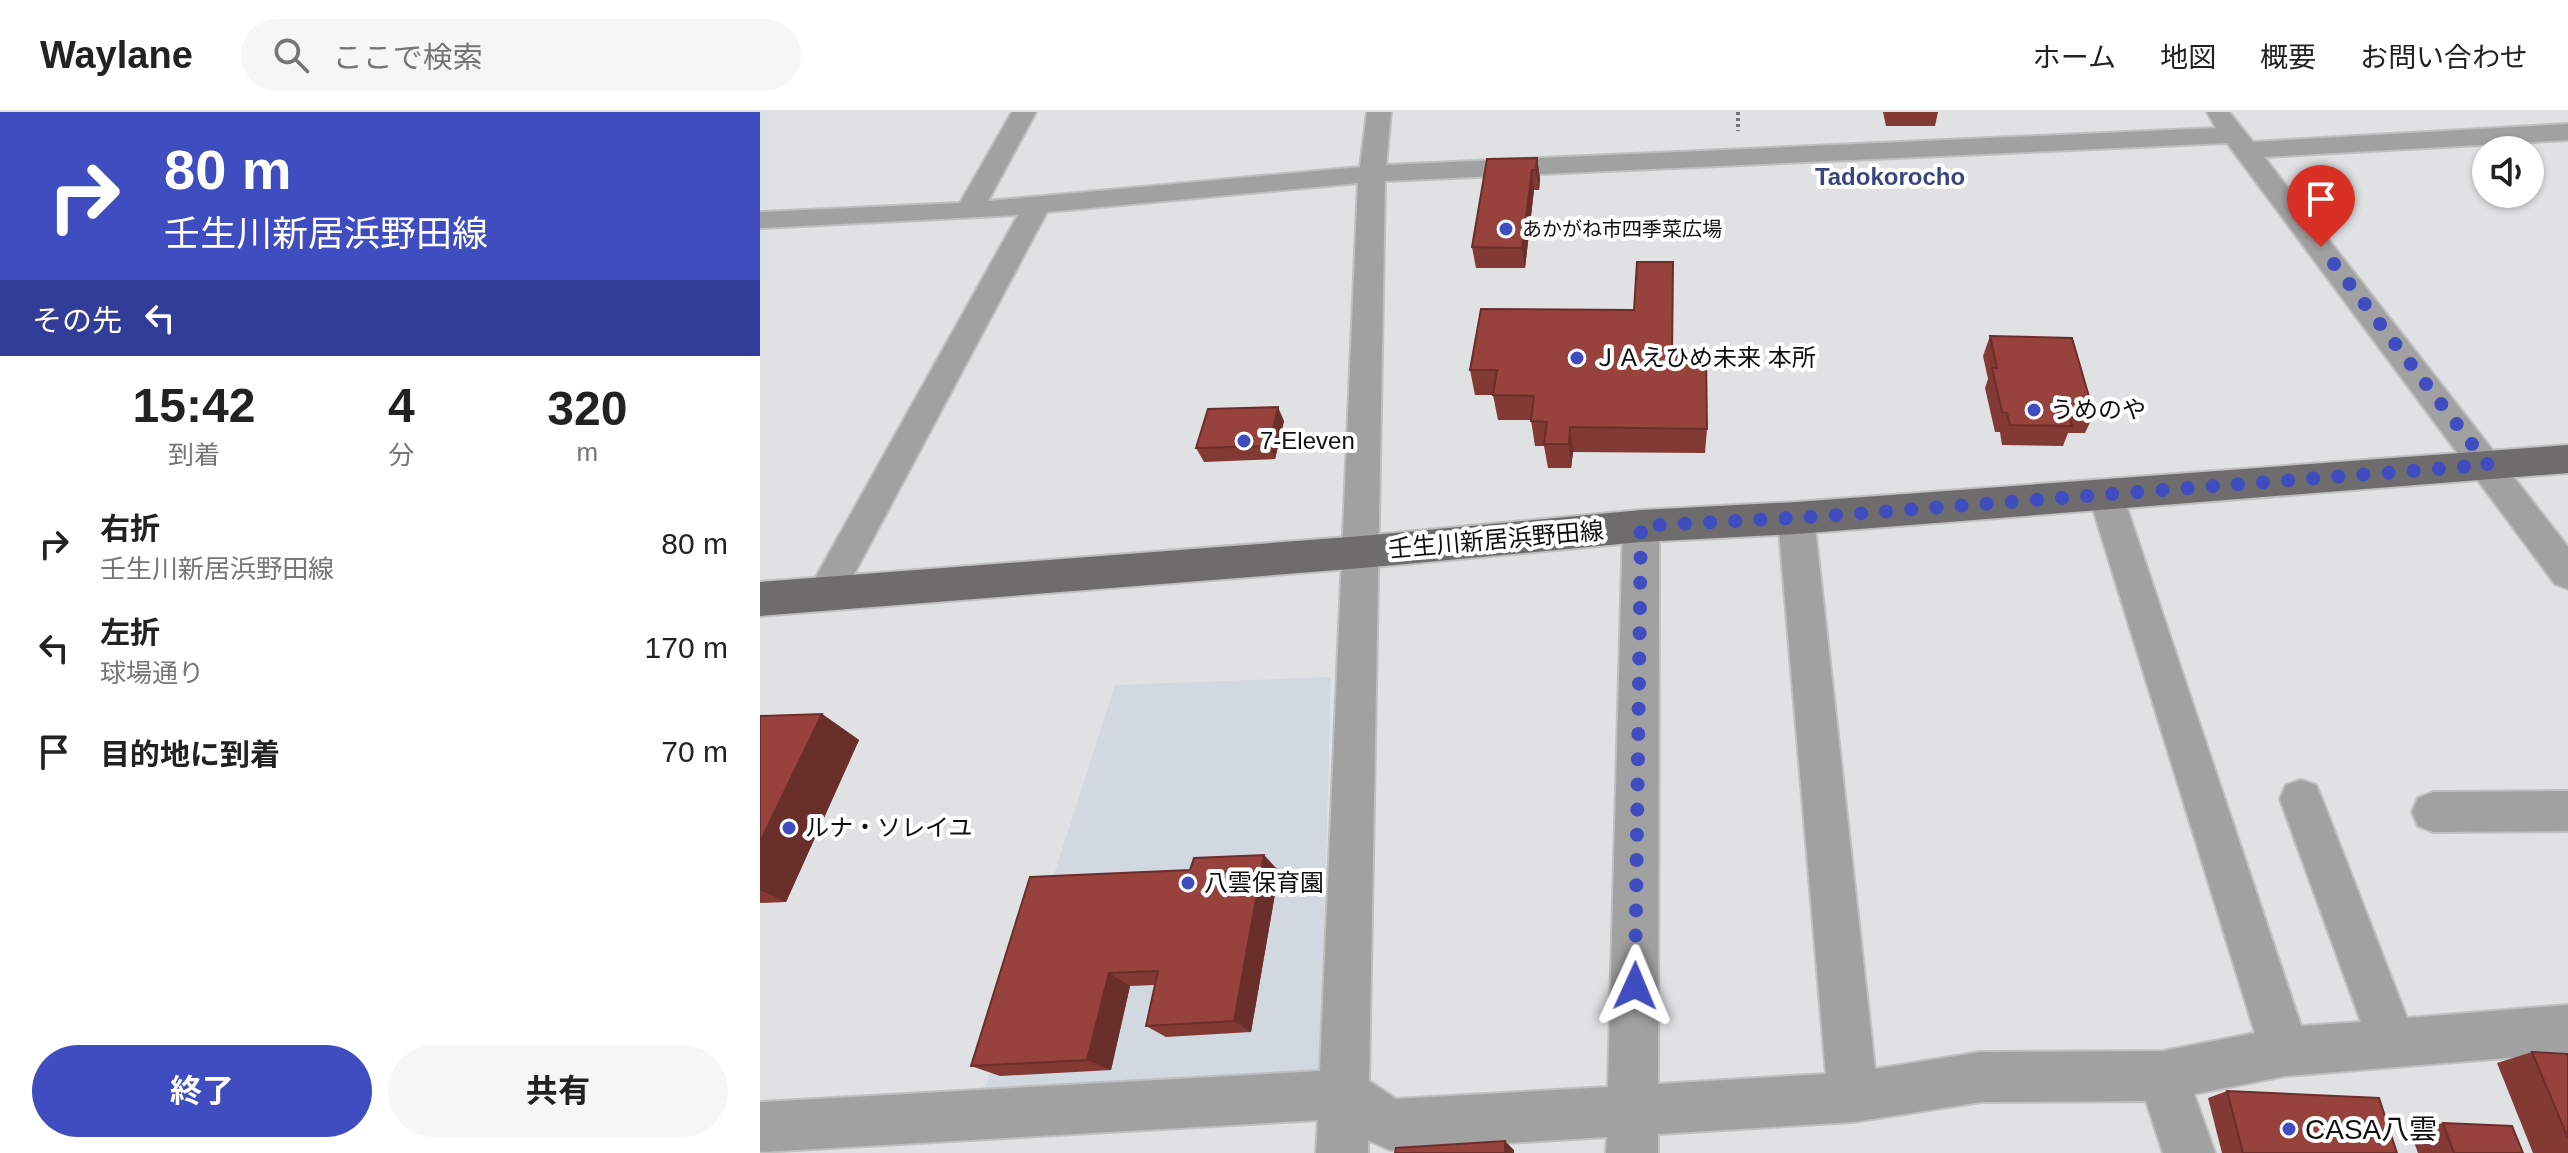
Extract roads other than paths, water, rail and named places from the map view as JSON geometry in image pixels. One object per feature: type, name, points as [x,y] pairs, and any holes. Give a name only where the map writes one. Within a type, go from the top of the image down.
[{"type":"main road","name":"壬生川新居浜野田線","points":[[760,599],[1362,552],[1641,526],[2106,496],[2568,459]]},
{"type":"street","points":[[969,211],[1024,112]]},
{"type":"street","points":[[1342,1153],[1372,174],[1379,112]]},
{"type":"street","points":[[2216,112],[2488,465],[2568,574]]},
{"type":"street","points":[[760,220],[969,211],[1372,174],[2568,132]]},
{"type":"street","points":[[825,593],[1037,205]]},
{"type":"street","points":[[2106,496],[2285,1052]]},
{"type":"street","points":[[1796,518],[1853,1097]]},
{"type":"street","points":[[1632,1130],[1641,526]]},
{"type":"street","points":[[2301,799],[2393,1044]]},
{"type":"street","points":[[2433,812],[2568,811]]},
{"type":"street","points":[[760,1127],[1345,1094],[1390,1125],[1632,1130],[1981,1077],[2163,1076],[2285,1052],[2568,1029]]},
{"type":"street","points":[[2163,1076],[2189,1153]]},
{"type":"place","name":"あかがね市四季菜広場","points":[[1506,229]]},
{"type":"place","name":"ＪＡえひめ未来 本所","points":[[1577,358]]},
{"type":"place","name":"うめのや","points":[[2034,410]]},
{"type":"place","name":"7-Eleven","points":[[1244,441]]},
{"type":"place","name":"ルナ・ソレイユ","points":[[789,828]]},
{"type":"place","name":"八雲保育園","points":[[1188,883]]},
{"type":"place","name":"CASA八雲","points":[[2289,1129]]},
{"type":"district","name":"Tadokorocho","points":[[1890,177]]}]
